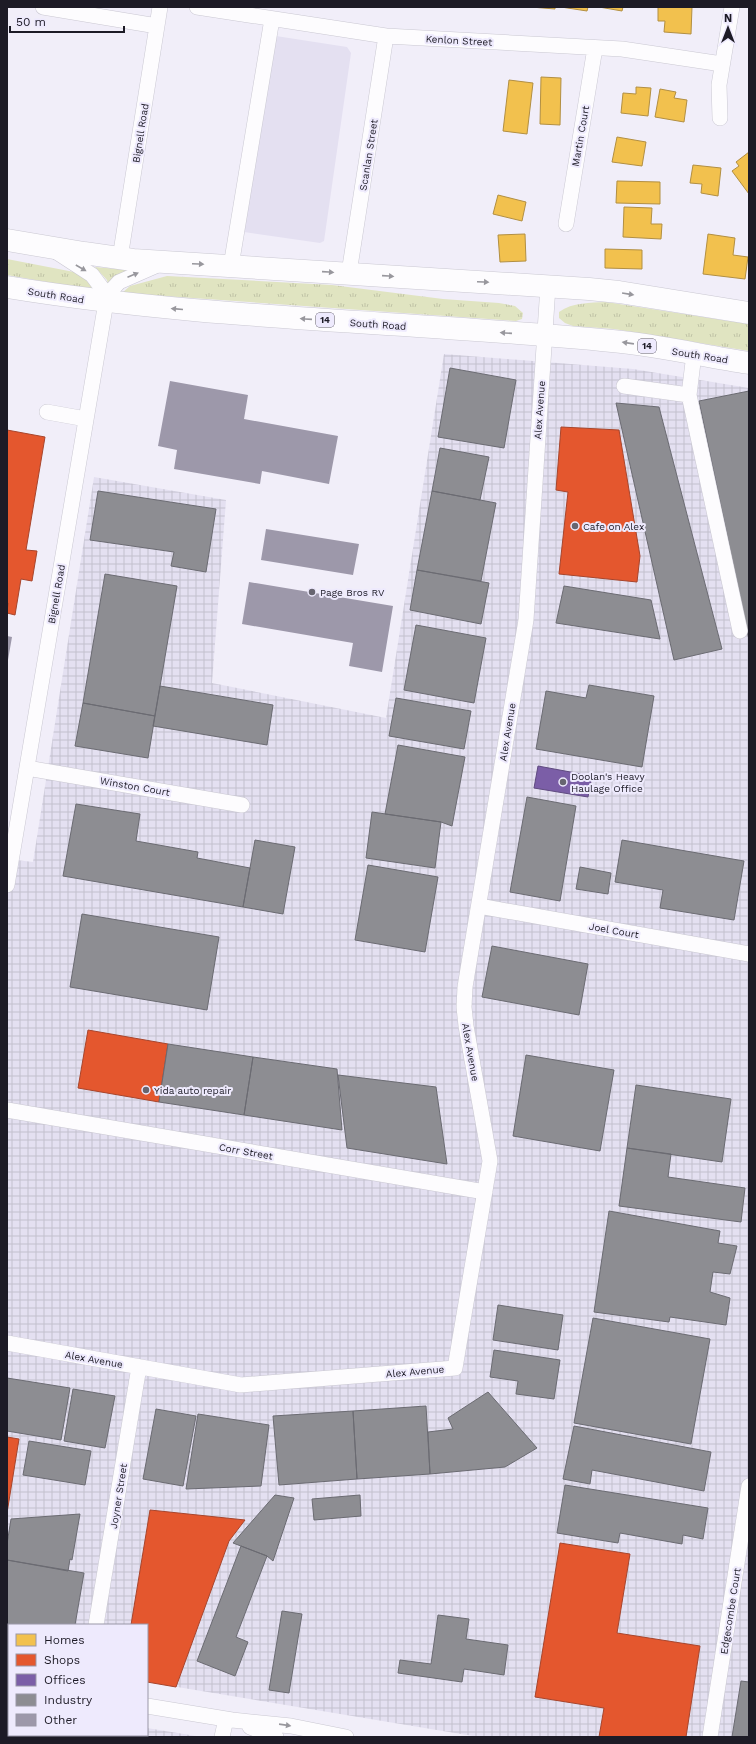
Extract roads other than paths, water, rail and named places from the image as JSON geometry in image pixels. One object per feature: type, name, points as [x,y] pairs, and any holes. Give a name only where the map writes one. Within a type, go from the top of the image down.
[{"type":"highway","points":[[7,240],[49,248],[120,258],[165,262],[548,286],[619,292],[749,313]]},
{"type":"highway","name":"South Road","points":[[7,287],[106,298],[181,310],[624,342],[749,363]]},
{"type":"street","points":[[43,7],[157,26]]},
{"type":"street","name":"Bignell Road","points":[[120,258],[160,7]]},
{"type":"street","name":"Kenlon Street","points":[[197,7],[386,36],[622,49],[722,64]]},
{"type":"street","points":[[720,118],[718,97],[732,7]]},
{"type":"street","points":[[231,266],[272,19]]},
{"type":"street","name":"Scanlan Street","points":[[349,273],[386,36]]},
{"type":"street","name":"Martin Court","points":[[566,224],[595,48]]},
{"type":"street","points":[[49,248],[92,275],[106,298],[113,288],[124,279],[165,262]]},
{"type":"street","name":"Alex Avenue","points":[[7,1343],[241,1385],[455,1368],[490,1161],[464,1007],[465,987],[526,620],[548,286]]},
{"type":"street","name":"Bignell Road","points":[[7,886],[11,840],[27,768],[106,298]]},
{"type":"street","points":[[694,354],[689,396],[740,631]]},
{"type":"street","points":[[624,386],[689,396]]},
{"type":"street","points":[[47,412],[86,419]]},
{"type":"street","name":"Winston Court","points":[[27,768],[242,805]]},
{"type":"street","name":"Joel Court","points":[[479,906],[749,954]]},
{"type":"street","name":"Corr Street","points":[[7,1110],[485,1192]]},
{"type":"street","name":"Joyner Street","points":[[96,1624],[139,1367]]},
{"type":"street","name":"Edgecombe Court","points":[[710,1737],[749,1486]]},
{"type":"street","points":[[148,1706],[229,1719],[291,1726],[346,1737]]},
{"type":"street","points":[[222,1737],[229,1719]]},
{"type":"street","points":[[229,1719],[276,1737]]},
{"type":"place","name":"Cafe on Alex","points":[[575,526]]},
{"type":"place","name":"Page Bros RV","points":[[312,592]]},
{"type":"place","name":"Doolan's Heavy Haulage Office","points":[[563,782]]},
{"type":"place","name":"Yida auto repair","points":[[146,1090]]}]
